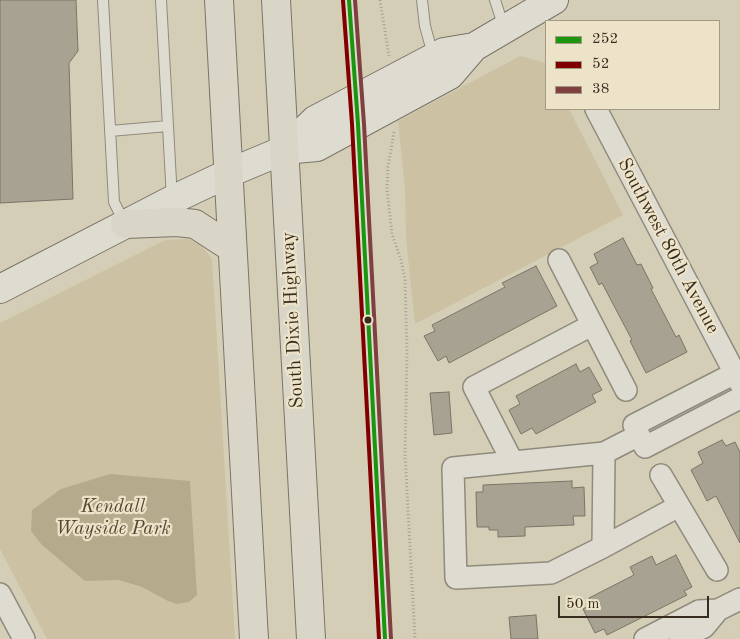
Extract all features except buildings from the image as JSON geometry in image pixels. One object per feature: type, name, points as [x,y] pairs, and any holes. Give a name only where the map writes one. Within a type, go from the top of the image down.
[{"type":"highway","points":[[219,0],[254,639]]},
{"type":"highway","name":"South Dixie Highway","points":[[276,0],[311,639]]},
{"type":"highway","points":[[125,224],[177,222],[195,224],[232,248]]},
{"type":"main road","points":[[0,289],[172,200],[229,173],[284,150],[317,147],[450,75],[474,48],[504,29],[548,9]]},
{"type":"main road","points":[[284,150],[315,120],[356,97],[444,52],[474,48]]},
{"type":"street","name":"Southwest 80th Avenue","points":[[597,110],[737,378]]},
{"type":"street","points":[[559,260],[626,390]]},
{"type":"street","points":[[512,461],[474,387],[592,325]]},
{"type":"street","points":[[679,506],[551,573],[456,578],[453,468],[604,453],[639,436],[737,378]]},
{"type":"street","points":[[639,436],[740,398]]},
{"type":"street","points":[[603,547],[604,453]]},
{"type":"street","points":[[661,475],[717,570]]},
{"type":"street","points":[[0,594],[24,639]]},
{"type":"street","points":[[680,639],[704,627],[718,610],[740,599]]},
{"type":"street","points":[[645,639],[700,610],[718,610]]},
{"type":"lane","points":[[103,0],[114,202],[125,224]]},
{"type":"lane","points":[[161,0],[172,200]]},
{"type":"lane","points":[[349,0],[358,124],[385,639]]},
{"type":"lane","points":[[422,0],[425,26],[433,57]]},
{"type":"lane","points":[[495,0],[504,29]]},
{"type":"lane","points":[[110,130],[168,126]]},
{"type":"path","points":[[380,0],[390,62]]},
{"type":"path","points":[[394,127],[388,167],[387,194],[392,234],[405,279],[407,352],[405,454],[415,639]]},
{"type":"green space","points":[[520,56],[545,63],[545,110],[570,110],[623,215],[415,324],[406,238],[405,188],[398,121]]},
{"type":"green space","name":"Kendall Wayside Park","points":[[188,239],[201,245],[212,259],[235,639],[47,639],[0,549],[0,323],[165,240]]},
{"type":"shaded area","points":[[110,474],[190,481],[197,595],[189,602],[177,604],[142,587],[119,580],[85,581],[42,545],[31,531],[32,510],[61,489]]},
{"type":"transit line","name":"52","points":[[343,0],[352,124],[379,639]]},
{"type":"transit line","name":"252","points":[[349,0],[358,124],[385,639]]},
{"type":"transit line","name":"38","points":[[355,0],[364,124],[391,639]]}]
